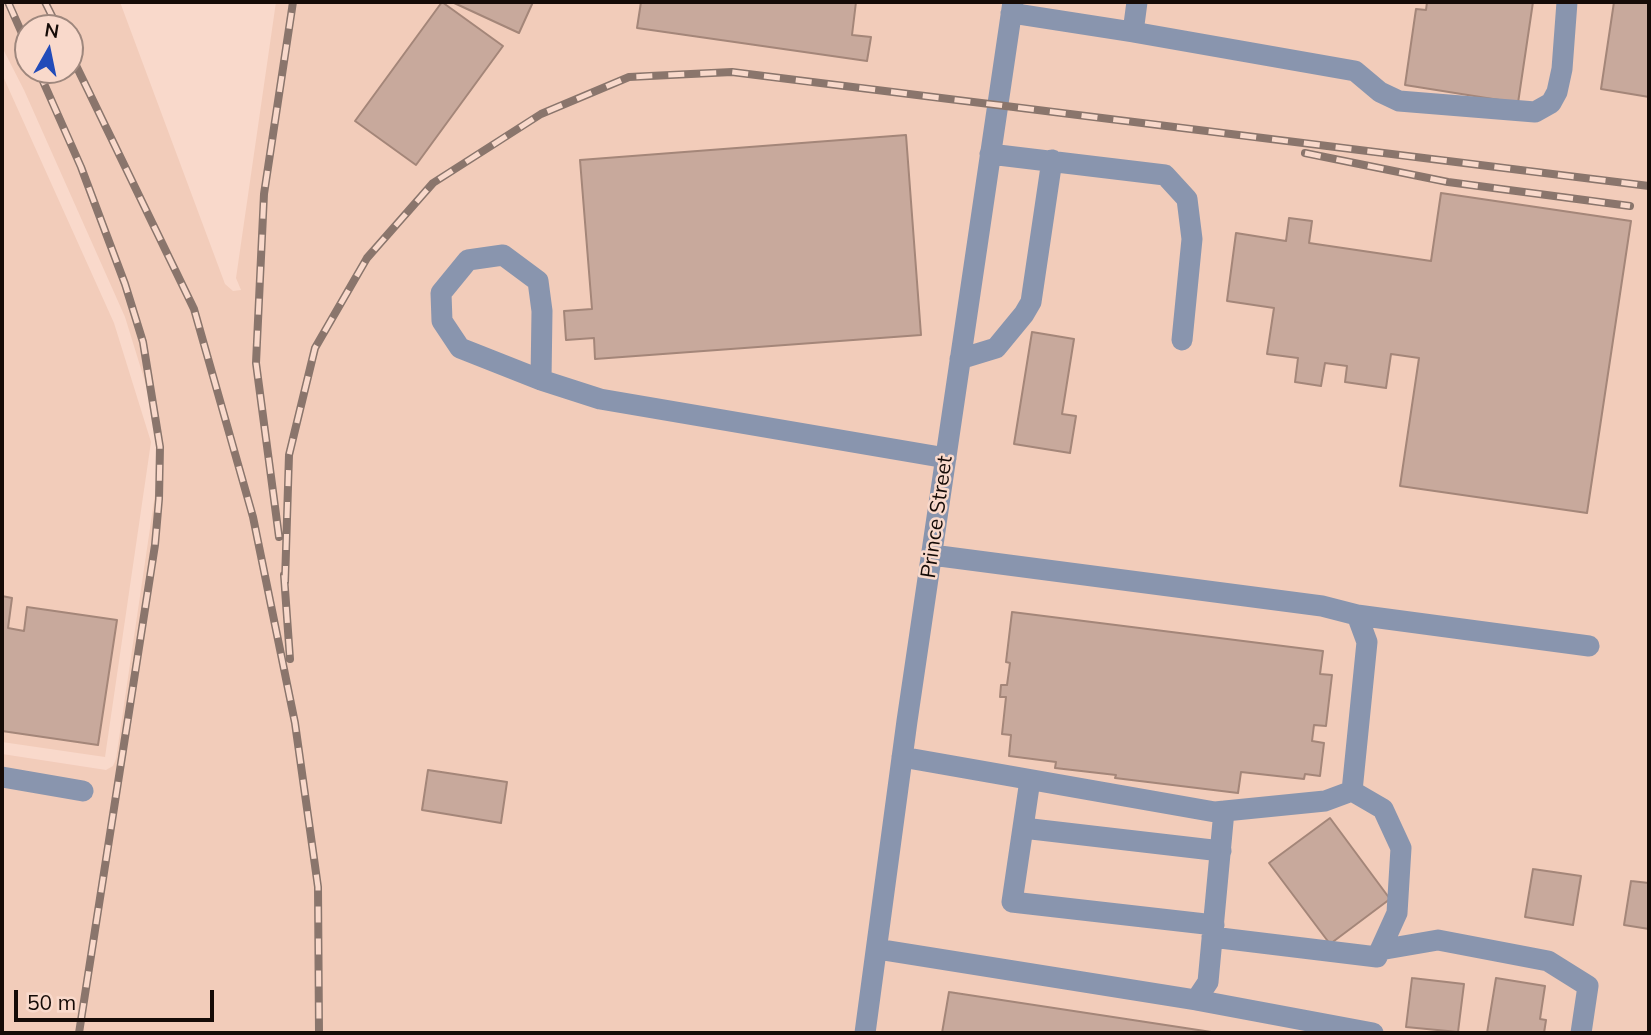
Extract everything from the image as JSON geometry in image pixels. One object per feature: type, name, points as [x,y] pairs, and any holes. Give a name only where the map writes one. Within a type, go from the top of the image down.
[{"type":"street","points":[[1133,32],[1137,2]]},
{"type":"street","points":[[1012,7],[1133,32],[1355,71],[1380,92],[1399,101],[1535,111],[1551,103],[1557,92],[1562,69],[1567,2]]},
{"type":"street","name":"Prince Street","points":[[865,1033],[902,757],[1012,7]]},
{"type":"street","points":[[990,154],[1165,175],[1187,199],[1192,239],[1182,340]]},
{"type":"street","points":[[960,359],[996,348],[1031,302],[1052,160]]},
{"type":"street","points":[[541,380],[542,311],[538,281],[503,255],[468,260],[441,293],[442,321],[460,348],[541,380],[600,399],[946,458]]},
{"type":"street","points":[[932,555],[1322,606],[1357,615],[1589,646]]},
{"type":"street","points":[[1352,791],[1367,642],[1357,615]]},
{"type":"street","points":[[902,757],[1215,812],[1325,801],[1352,791]]},
{"type":"street","points":[[2,777],[83,791]]},
{"type":"street","points":[[1030,780],[1012,902],[1377,957],[1397,913],[1401,848],[1383,809],[1352,791]]},
{"type":"street","points":[[1196,1000],[1208,982],[1224,811]]},
{"type":"street","points":[[1023,828],[1221,851]]},
{"type":"street","points":[[1380,950],[1438,940],[1548,961],[1588,986],[1581,1033]]},
{"type":"street","points":[[877,948],[1196,1000],[1373,1033]]},
{"type":"shaded area","points":[[2,2],[120,2],[225,284],[233,291],[241,290],[236,278],[276,2],[1649,2],[1649,1033],[2,1033],[2,754],[106,770],[113,766],[163,440],[125,317],[21,84],[84,84],[84,14],[14,14],[14,70],[2,47]]},
{"type":"shaded area","points":[[2,74],[114,323],[151,442],[105,757],[2,742]]},
{"type":"building","points":[[442,2],[503,46],[416,165],[355,121]]},
{"type":"building","points":[[452,2],[533,2],[519,33]]},
{"type":"building","points":[[641,2],[856,2],[852,35],[871,37],[867,61],[637,28]]},
{"type":"building","points":[[1427,2],[1533,2],[1518,103],[1405,85],[1416,9],[1426,10]]},
{"type":"building","points":[[1614,2],[1649,2],[1649,97],[1601,89]]},
{"type":"building","points":[[906,135],[921,335],[595,359],[594,338],[566,340],[564,311],[592,309],[580,160]]},
{"type":"building","points":[[1441,193],[1631,221],[1587,513],[1400,486],[1419,358],[1391,354],[1386,388],[1345,382],[1347,366],[1325,363],[1321,386],[1295,382],[1298,358],[1267,354],[1274,308],[1227,301],[1236,233],[1286,241],[1289,218],[1312,221],[1309,243],[1431,261]]},
{"type":"building","points":[[1032,332],[1074,339],[1062,414],[1076,416],[1070,453],[1014,444]]},
{"type":"building","points":[[2,596],[12,598],[8,628],[24,631],[27,607],[117,620],[98,745],[2,731]]},
{"type":"building","points":[[1012,612],[1323,651],[1320,674],[1332,675],[1326,726],[1314,725],[1312,741],[1324,743],[1320,776],[1305,774],[1304,779],[1241,772],[1238,793],[1115,778],[1116,775],[1055,768],[1056,762],[1009,756],[1011,735],[1002,734],[1006,697],[1000,697],[1001,685],[1007,685],[1010,663],[1006,662]]},
{"type":"building","points":[[428,770],[507,782],[501,823],[422,810]]},
{"type":"building","points":[[1330,818],[1390,899],[1330,944],[1269,863]]},
{"type":"building","points":[[1533,869],[1581,876],[1573,925],[1525,917]]},
{"type":"building","points":[[1631,881],[1649,883],[1649,929],[1624,925]]},
{"type":"building","points":[[1412,978],[1464,984],[1458,1032],[1406,1027]]},
{"type":"building","points":[[1496,978],[1545,986],[1540,1019],[1546,1020],[1544,1033],[1487,1033]]},
{"type":"building","points":[[949,992],[1218,1033],[942,1033]]},
{"type":"railway","points":[[8,2],[14,16]]},
{"type":"railway","points":[[45,2],[51,14]]},
{"type":"railway","points":[[279,537],[256,363],[264,194],[293,2]]},
{"type":"railway","points":[[285,582],[289,455],[315,348],[367,258],[433,183],[541,114],[629,77],[732,72],[1649,186]]},
{"type":"railway","points":[[84,82],[194,309],[253,517],[295,723],[318,887],[319,1033]]},
{"type":"railway","points":[[44,84],[81,167],[125,284],[143,342],[160,447],[155,545],[79,1033]]},
{"type":"railway","points":[[1305,153],[1448,182],[1630,206]]},
{"type":"railway","points":[[284,575],[290,659]]}]
